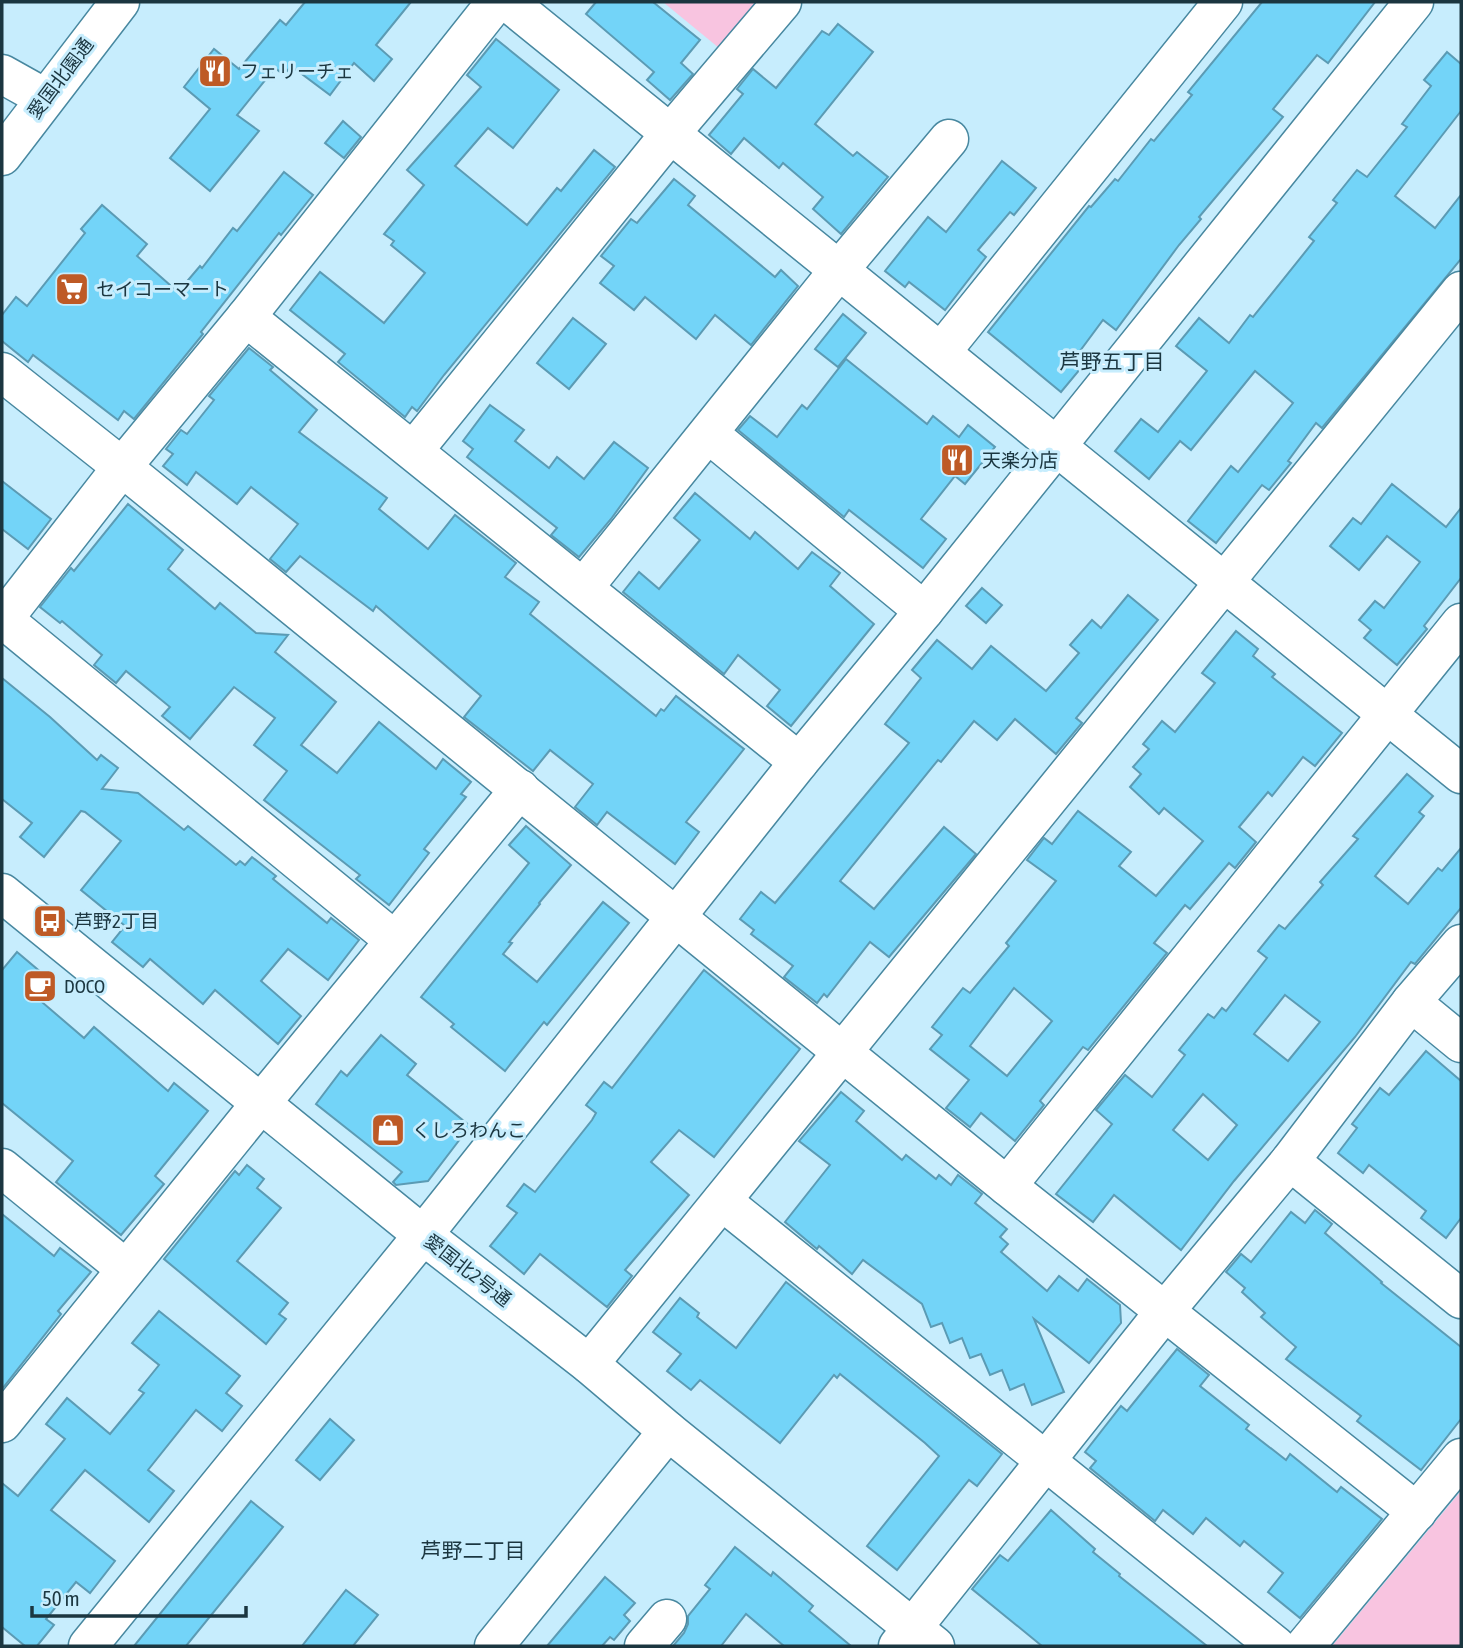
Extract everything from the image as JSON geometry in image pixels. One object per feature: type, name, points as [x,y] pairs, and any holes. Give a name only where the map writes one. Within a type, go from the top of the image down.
[{"type":"street","points":[[394,940],[3,620],[122,467],[246,317],[496,2]]},
{"type":"street","points":[[508,2],[943,351],[1461,774]]},
{"type":"street","points":[[414,450],[670,134],[782,2]]},
{"type":"street","points":[[943,351],[1223,2]]},
{"type":"street","points":[[88,1646],[423,1235],[799,762],[924,611],[1414,2]]},
{"type":"street","name":"愛国北園通","points":[[2,156],[45,98],[104,8]]},
{"type":"street","points":[[2,74],[45,98]]},
{"type":"street","points":[[584,587],[839,270],[949,139]]},
{"type":"street","points":[[589,1364],[1461,291]]},
{"type":"street","points":[[246,317],[799,762]]},
{"type":"street","points":[[2,372],[1007,1186],[1417,1512]]},
{"type":"street","points":[[709,434],[924,611]]},
{"type":"street","points":[[1007,1186],[1461,623]]},
{"type":"street","points":[[3,1419],[520,789]]},
{"type":"street","name":"愛国北2号通","points":[[2,893],[423,1235],[589,1364],[915,1640]]},
{"type":"street","points":[[915,1640],[1046,1463],[1165,1311],[1290,1161],[1411,1002],[1461,944]]},
{"type":"street","points":[[1411,1002],[1461,1043]]},
{"type":"street","points":[[1290,1161],[1461,1299]]},
{"type":"street","points":[[2,1168],[126,1269]]},
{"type":"street","points":[[722,1201],[1276,1646]]},
{"type":"street","points":[[494,1646],[668,1431]]},
{"type":"street","points":[[1305,1646],[1461,1458]]},
{"type":"shaded area","points":[[663,2],[757,2],[719,48]]},
{"type":"shaded area","points":[[1461,1491],[1461,1646],[1332,1646]]},
{"type":"building","points":[[305,2],[411,2],[376,45],[392,59],[374,81],[354,63],[330,95],[291,66],[284,75],[275,68],[237,115],[259,131],[210,191],[170,158],[210,109],[184,87],[214,49],[239,69],[280,20],[286,25]]},
{"type":"building","points":[[596,2],[653,2],[700,40],[681,63],[693,74],[670,100],[647,80],[654,72],[586,14]]},
{"type":"building","points":[[1262,2],[1375,2],[1328,63],[1317,55],[1273,109],[1283,117],[1199,217],[1201,219],[1116,330],[1103,320],[1077,355],[1086,362],[1061,392],[988,332],[1089,206],[1091,207],[1115,179],[1118,181],[1151,139],[1154,141],[1192,95],[1188,92]]},
{"type":"building","points":[[838,24],[873,52],[815,124],[853,156],[857,152],[888,177],[841,234],[813,209],[823,197],[783,163],[779,168],[744,138],[731,154],[709,135],[743,94],[737,89],[753,69],[776,88],[822,31],[829,35]]},
{"type":"building","points":[[496,39],[559,90],[513,148],[488,128],[455,166],[527,225],[557,188],[561,191],[594,150],[615,167],[417,411],[412,407],[405,417],[338,362],[345,354],[290,310],[320,272],[384,323],[425,273],[391,245],[394,241],[384,234],[424,185],[407,170],[481,87],[467,75]]},
{"type":"building","points":[[1447,52],[1461,64],[1461,111],[1395,196],[1435,228],[1461,195],[1461,259],[1322,428],[1316,423],[1288,461],[1291,463],[1269,490],[1262,485],[1216,543],[1188,521],[1231,466],[1238,472],[1293,403],[1255,371],[1191,450],[1180,441],[1149,479],[1115,451],[1141,419],[1158,432],[1207,371],[1176,346],[1199,318],[1229,343],[1250,315],[1253,317],[1314,241],[1309,237],[1337,203],[1333,200],[1357,170],[1367,177],[1407,127],[1402,124],[1431,86],[1424,80]]},
{"type":"building","points":[[343,121],[361,137],[344,158],[325,143]]},
{"type":"building","points":[[1002,161],[1036,188],[1014,215],[1010,212],[978,250],[986,257],[945,310],[909,282],[905,287],[885,271],[928,217],[946,232]]},
{"type":"building","points":[[284,172],[313,195],[281,235],[279,233],[201,332],[203,334],[134,419],[124,411],[118,420],[33,355],[28,362],[2,341],[2,315],[16,297],[27,306],[85,233],[81,229],[102,205],[147,244],[137,256],[178,292],[200,266],[202,268],[233,228],[237,231]]},
{"type":"building","points":[[674,179],[695,196],[688,205],[775,277],[781,270],[798,286],[751,345],[715,315],[696,339],[645,297],[634,310],[600,283],[614,266],[601,256],[631,219],[637,223]]},
{"type":"building","points":[[843,314],[866,333],[838,367],[815,349]]},
{"type":"building","points":[[573,318],[606,344],[569,389],[537,363]]},
{"type":"building","points":[[249,348],[273,367],[270,370],[317,410],[299,432],[387,498],[379,509],[428,549],[455,515],[516,563],[505,577],[539,602],[530,614],[656,716],[661,709],[664,711],[676,696],[744,749],[686,822],[699,832],[675,864],[607,812],[597,825],[575,807],[593,784],[550,750],[533,771],[464,717],[481,696],[376,606],[373,611],[300,556],[286,572],[270,559],[298,524],[251,487],[237,504],[196,472],[187,485],[163,466],[173,454],[166,449],[181,430],[187,434],[214,400],[209,396]]},
{"type":"building","points":[[846,359],[927,424],[933,416],[959,437],[968,425],[995,447],[965,484],[955,476],[921,519],[946,539],[923,568],[849,510],[844,517],[738,430],[750,416],[777,437],[802,405],[807,409]]},
{"type":"building","points":[[490,405],[524,430],[515,441],[549,468],[557,457],[584,479],[614,442],[648,468],[579,557],[551,535],[557,528],[467,457],[473,449],[463,441]]},
{"type":"building","points":[[2,481],[51,519],[28,549],[2,529]]},
{"type":"building","points":[[1392,484],[1446,527],[1461,508],[1461,578],[1424,626],[1427,629],[1397,665],[1364,638],[1371,630],[1359,620],[1375,601],[1384,608],[1420,562],[1387,536],[1359,570],[1330,546],[1353,518],[1361,524]]},
{"type":"building","points":[[695,493],[750,539],[755,532],[798,569],[812,552],[840,573],[830,586],[874,624],[791,726],[767,706],[780,690],[738,655],[724,674],[623,592],[639,572],[659,589],[700,540],[674,518]]},
{"type":"building","points":[[128,504],[183,550],[168,569],[215,609],[220,603],[256,633],[288,635],[275,652],[336,702],[301,745],[337,773],[379,722],[436,769],[443,759],[471,782],[461,794],[466,797],[424,849],[429,853],[389,905],[356,879],[360,875],[264,800],[287,771],[254,745],[275,718],[234,687],[190,739],[162,716],[170,707],[126,671],[116,683],[94,665],[102,655],[62,621],[60,623],[40,607],[71,568],[74,571]]},
{"type":"building","points":[[982,588],[1002,605],[986,623],[966,606]]},
{"type":"building","points":[[1128,595],[1158,620],[1076,718],[1082,723],[1056,754],[1015,719],[997,740],[974,721],[941,762],[938,760],[840,881],[874,909],[944,827],[976,854],[889,957],[870,942],[827,997],[824,994],[817,1003],[784,977],[793,966],[751,934],[754,930],[740,919],[761,892],[775,903],[909,743],[885,724],[921,678],[912,670],[937,640],[972,669],[991,646],[1046,691],[1079,653],[1070,645],[1092,620],[1101,628]]},
{"type":"building","points":[[1236,631],[1258,649],[1253,656],[1275,674],[1272,677],[1342,733],[1315,766],[1303,757],[1272,796],[1268,792],[1239,827],[1256,842],[1235,868],[1229,863],[1190,909],[1185,905],[1154,943],[1167,953],[1088,1050],[1083,1047],[1040,1101],[1044,1105],[1015,1141],[981,1113],[970,1127],[946,1108],[969,1080],[930,1049],[942,1035],[932,1027],[963,988],[970,993],[1009,946],[1006,943],[1056,881],[1027,860],[1044,838],[1052,844],[1078,811],[1131,852],[1119,866],[1156,896],[1203,841],[1164,808],[1159,814],[1130,787],[1141,774],[1133,767],[1149,749],[1143,744],[1162,721],[1175,732],[1215,683],[1202,673]],"holes":[[[1014,988],[1052,1021],[1007,1076],[970,1046]]]},
{"type":"building","points":[[2,678],[97,760],[101,755],[118,768],[102,789],[138,793],[184,830],[188,826],[236,865],[240,861],[245,865],[252,857],[276,876],[273,879],[327,923],[331,918],[359,940],[328,980],[288,949],[261,981],[301,1016],[278,1044],[215,990],[203,1004],[150,959],[143,967],[112,942],[125,926],[81,890],[121,841],[85,812],[81,811],[44,857],[20,837],[32,823],[2,799]]},
{"type":"building","points":[[1407,774],[1433,796],[1419,812],[1424,816],[1375,876],[1408,904],[1438,868],[1442,871],[1461,848],[1461,908],[1415,964],[1411,962],[1355,1037],[1234,1181],[1181,1250],[1114,1195],[1093,1222],[1056,1194],[1112,1124],[1096,1110],[1125,1075],[1152,1097],[1185,1055],[1179,1050],[1208,1014],[1214,1018],[1222,1008],[1226,1011],[1267,958],[1258,951],[1279,925],[1285,929],[1323,885],[1320,882],[1358,839],[1353,836]],"holes":[[[1285,995],[1320,1022],[1288,1061],[1254,1034]],[[1203,1094],[1237,1125],[1208,1160],[1173,1130]]]},
{"type":"building","points":[[526,826],[571,865],[509,942],[512,943],[503,954],[537,982],[603,902],[629,923],[547,1025],[544,1022],[505,1071],[451,1027],[454,1024],[421,997],[529,863],[509,845]]},
{"type":"building","points":[[17,952],[43,974],[29,991],[84,1038],[94,1027],[168,1091],[174,1083],[208,1111],[155,1176],[164,1184],[121,1235],[56,1182],[73,1161],[2,1103],[2,970]]},
{"type":"building","points":[[704,970],[800,1049],[714,1157],[679,1130],[651,1162],[689,1195],[625,1270],[632,1276],[607,1307],[540,1254],[524,1274],[490,1246],[517,1213],[507,1206],[524,1184],[535,1192],[592,1120],[596,1113],[586,1105],[604,1082],[612,1088]]},
{"type":"building","points":[[381,1035],[416,1064],[407,1075],[470,1126],[428,1181],[396,1185],[393,1182],[402,1172],[316,1104],[341,1071],[347,1076]]},
{"type":"building","points":[[1426,1051],[1461,1081],[1461,1218],[1446,1238],[1421,1218],[1426,1211],[1369,1165],[1363,1173],[1338,1153],[1357,1128],[1352,1124],[1380,1088],[1389,1095]]},
{"type":"building","points":[[841,1092],[864,1111],[856,1121],[902,1160],[906,1155],[936,1179],[939,1175],[951,1185],[958,1175],[982,1194],[975,1203],[1007,1229],[1000,1237],[1008,1244],[1001,1252],[1047,1291],[1059,1276],[1078,1291],[1087,1279],[1120,1305],[1121,1323],[1089,1363],[1034,1319],[1064,1392],[1032,1405],[1024,1384],[1010,1390],[1002,1370],[990,1375],[981,1354],[970,1358],[962,1338],[950,1343],[942,1323],[931,1327],[922,1304],[863,1260],[852,1274],[785,1222],[830,1165],[799,1141]]},
{"type":"building","points":[[247,1165],[264,1179],[257,1188],[281,1208],[237,1261],[288,1303],[279,1314],[286,1319],[266,1344],[164,1259],[235,1171],[239,1175]]},
{"type":"building","points":[[1315,1210],[1332,1224],[1325,1233],[1381,1283],[1461,1347],[1461,1419],[1421,1470],[1357,1421],[1361,1416],[1286,1359],[1296,1347],[1261,1317],[1265,1313],[1242,1292],[1245,1288],[1226,1272],[1241,1254],[1251,1262],[1291,1212],[1305,1223]]},
{"type":"building","points":[[2,1214],[54,1256],[60,1248],[91,1272],[58,1311],[61,1314],[2,1389]]},
{"type":"building","points":[[786,1282],[1002,1454],[977,1486],[969,1480],[897,1570],[867,1546],[939,1456],[925,1443],[840,1374],[837,1378],[834,1375],[780,1443],[700,1380],[691,1390],[667,1371],[681,1354],[653,1332],[680,1298],[699,1313],[697,1317],[736,1348]]},
{"type":"building","points":[[159,1311],[240,1376],[226,1393],[242,1406],[222,1431],[196,1410],[148,1470],[174,1491],[149,1522],[85,1470],[51,1510],[115,1561],[90,1593],[76,1582],[46,1619],[54,1625],[37,1646],[25,1646],[2,1627],[2,1483],[18,1496],[65,1439],[46,1424],[67,1398],[110,1434],[144,1393],[139,1390],[159,1365],[132,1343]]},
{"type":"building","points":[[1177,1349],[1209,1375],[1200,1386],[1249,1425],[1246,1429],[1286,1460],[1290,1454],[1337,1492],[1341,1487],[1382,1519],[1300,1618],[1268,1592],[1283,1573],[1244,1541],[1240,1546],[1206,1518],[1193,1534],[1163,1510],[1155,1521],[1090,1468],[1096,1461],[1085,1452],[1121,1406],[1127,1411]]},
{"type":"building","points":[[330,1419],[354,1440],[320,1480],[296,1460]]},
{"type":"building","points":[[251,1501],[283,1527],[186,1646],[134,1646]]},
{"type":"building","points":[[1051,1510],[1095,1549],[1093,1552],[1120,1574],[1119,1576],[1207,1646],[1042,1646],[972,1589],[1000,1555],[1008,1561]]},
{"type":"building","points":[[735,1547],[771,1576],[773,1572],[813,1606],[809,1611],[851,1646],[784,1646],[746,1614],[721,1646],[673,1646],[684,1633],[688,1616],[710,1589],[705,1585]]},
{"type":"building","points":[[605,1577],[635,1603],[624,1615],[630,1621],[614,1640],[610,1637],[602,1646],[547,1646]]},
{"type":"building","points":[[346,1590],[378,1615],[353,1646],[302,1646]]},
{"type":"place","name":"フェリーチェ","points":[[215,71]]},
{"type":"place","name":"セイコーマート","points":[[72,289]]},
{"type":"place","name":"天楽分店","points":[[957,460]]},
{"type":"place","name":"芦野2丁目","points":[[50,921]]},
{"type":"place","name":"DOCO","points":[[40,986]]},
{"type":"place","name":"くしろわんこ","points":[[388,1130]]},
{"type":"district","name":"芦野五丁目","points":[[1112,362]]},
{"type":"district","name":"芦野二丁目","points":[[473,1551]]}]
